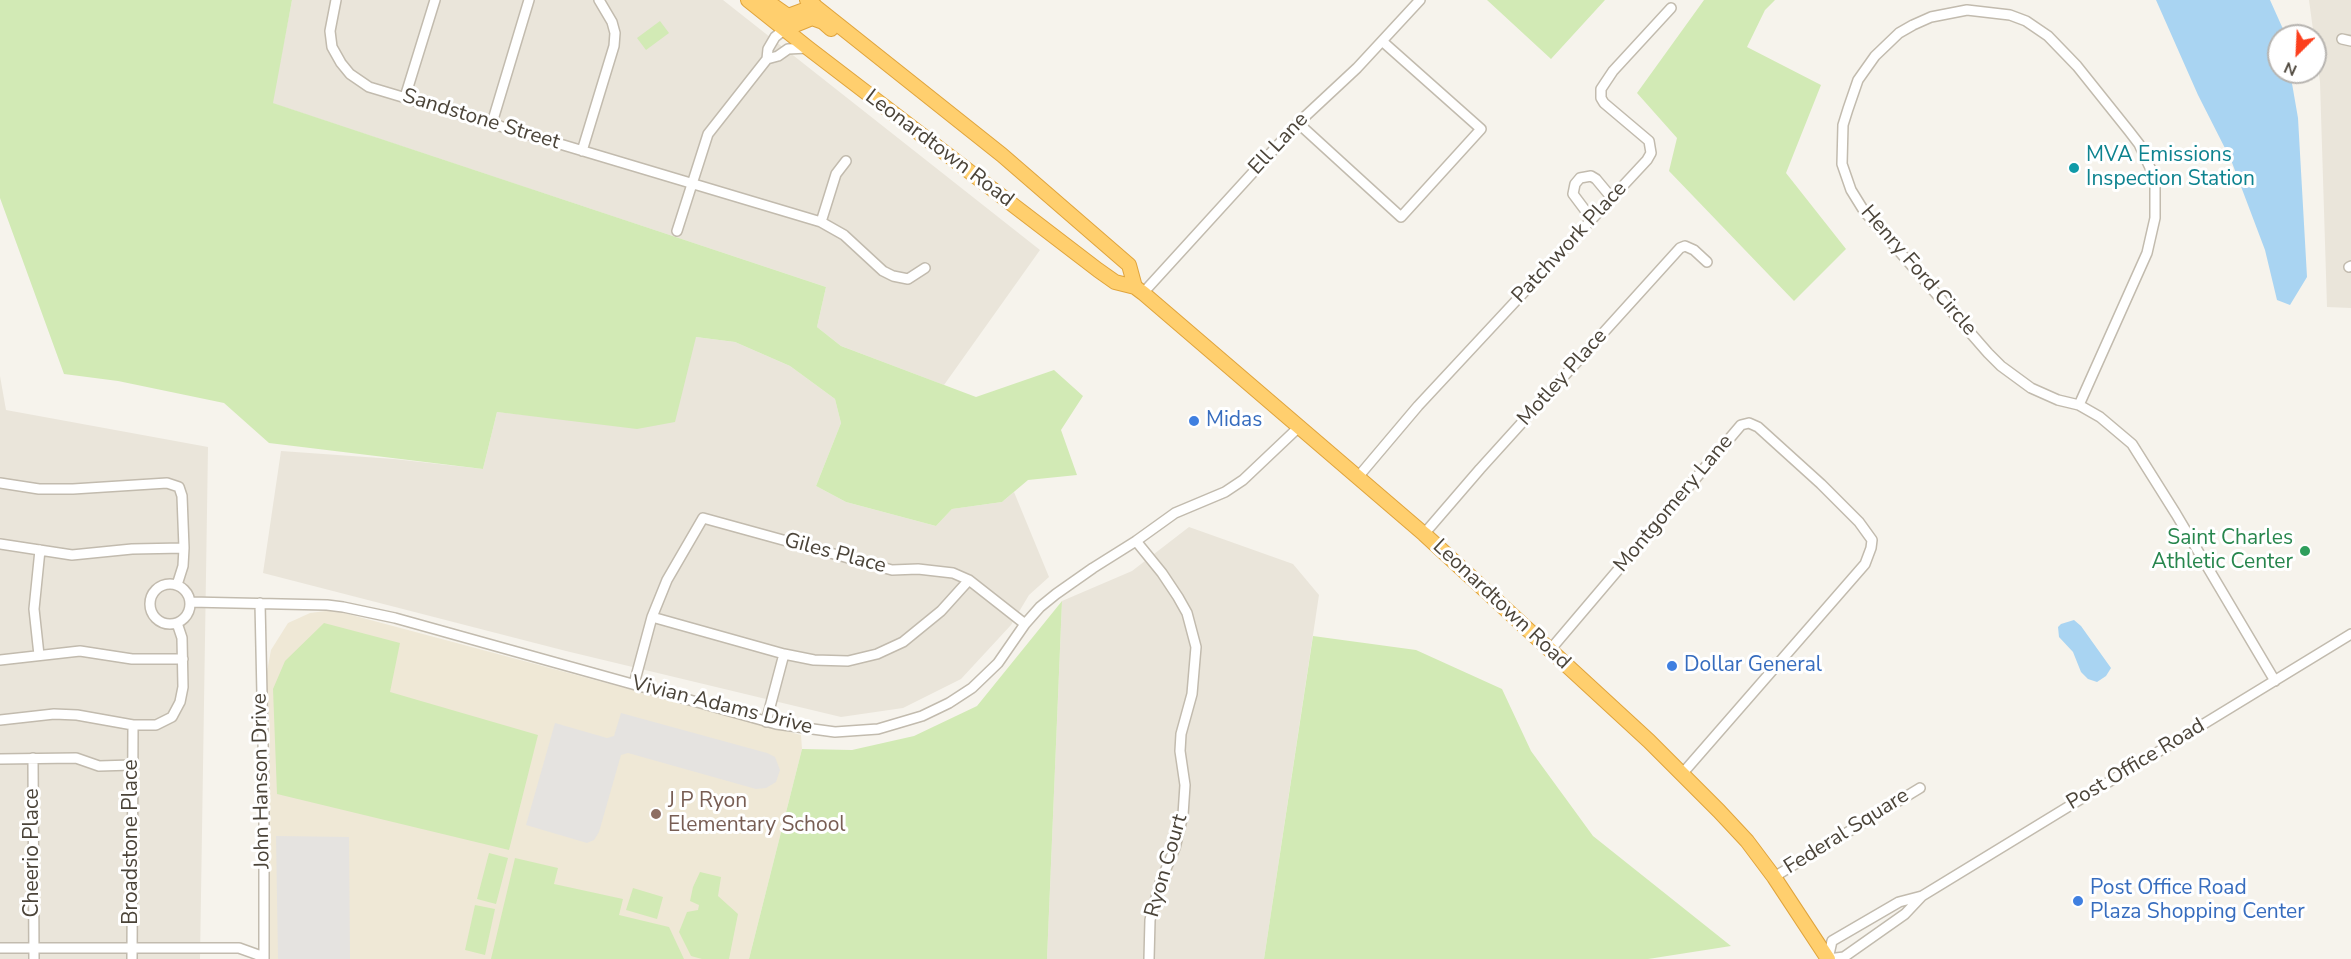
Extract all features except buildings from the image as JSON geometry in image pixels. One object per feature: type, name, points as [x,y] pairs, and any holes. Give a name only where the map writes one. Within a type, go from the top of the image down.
[{"type":"highway","name":"Leonardtown Road","points":[[748,0],[1098,270],[1115,282],[1139,290],[1424,534],[1649,741],[1735,828],[1774,877],[1828,959]]},
{"type":"highway","points":[[765,0],[788,16],[811,3]]},
{"type":"highway","name":"Leonardtown Road","points":[[811,3],[1002,155],[1129,265],[1139,290]]},
{"type":"highway","points":[[785,29],[812,18],[823,22],[848,42],[874,52]]},
{"type":"street","name":"Sandstone Street","points":[[336,0],[330,31],[332,47],[350,74],[369,87],[821,222],[844,235],[883,271],[892,276],[908,279],[925,268]]},
{"type":"street","points":[[405,97],[435,0]]},
{"type":"street","points":[[492,123],[529,0]]},
{"type":"street","points":[[582,151],[614,46],[615,33],[612,22],[599,0]]},
{"type":"street","name":"Ell Lane","points":[[1139,290],[1298,123],[1383,41],[1420,0]]},
{"type":"street","name":"Patchwork Place","points":[[1358,477],[1418,406],[1647,160],[1651,147],[1649,141],[1604,103],[1601,98],[1601,88],[1613,71],[1671,8]]},
{"type":"street","name":"Henry Ford Circle","points":[[2079,405],[2146,253],[2155,218],[2155,188],[2152,172],[2139,144],[2089,80],[2059,47],[2037,28],[2018,17],[1984,10],[1967,10],[1931,17],[1899,33],[1886,44],[1858,80],[1843,125],[1841,143],[1842,164],[1851,190],[1879,231],[2001,366],[2043,395],[2079,405],[2100,417],[2132,444],[2275,681]]},
{"type":"street","points":[[677,231],[708,134],[767,59],[771,43],[785,29]]},
{"type":"street","points":[[1298,123],[1401,217],[1481,129],[1383,41]]},
{"type":"street","points":[[767,59],[778,56],[788,49],[808,48]]},
{"type":"street","points":[[821,222],[836,174],[846,161]]},
{"type":"street","points":[[1591,218],[1573,195],[1575,184],[1580,178],[1591,176],[1596,179],[1611,197]]},
{"type":"street","name":"Motley Place","points":[[1424,534],[1680,248],[1685,246],[1694,250],[1707,262]]},
{"type":"street","name":"Montgomery Lane","points":[[1550,650],[1741,425],[1749,423],[1758,427],[1818,482],[1872,540],[1865,564],[1682,774]]},
{"type":"street","name":"Vivian Adams Drive","points":[[190,602],[327,605],[395,618],[766,722],[817,731],[878,729],[908,721],[949,703],[982,680],[998,663],[1025,624],[1056,594],[1175,513],[1225,492],[1243,480],[1300,426]]},
{"type":"street","points":[[0,483],[39,489],[166,483],[179,487],[182,496],[184,548],[183,566],[177,585]]},
{"type":"street","name":"Giles Place","points":[[651,617],[667,580],[703,518],[892,570],[918,569],[953,573],[969,580],[1025,624]]},
{"type":"street","name":"Ryon Court","points":[[1136,541],[1162,573],[1187,613],[1196,647],[1193,685],[1181,734],[1180,751],[1185,793],[1182,822],[1149,920],[1149,959]]},
{"type":"street","points":[[0,544],[72,555],[132,549],[184,548]]},
{"type":"street","points":[[39,655],[34,595],[40,550]]},
{"type":"street","points":[[634,684],[651,617],[784,654],[814,660],[848,661],[877,654],[903,642],[941,611],[969,580]]},
{"type":"street","points":[[167,584],[177,585],[186,592],[190,602],[187,615],[177,623],[168,624],[159,621],[154,616],[150,604],[158,588],[167,584]]},
{"type":"street","name":"John Hanson Drive","points":[[260,603],[264,787],[262,958]]},
{"type":"street","points":[[0,720],[54,714],[77,715],[133,725],[156,725],[172,717],[180,702],[183,687],[182,638],[177,623]]},
{"type":"street","name":"Post Office Road","points":[[1922,896],[1899,902],[1832,941],[1828,959],[1844,957],[1905,914],[1922,896],[2351,634]]},
{"type":"street","points":[[0,660],[80,651],[132,659],[183,659]]},
{"type":"street","points":[[766,722],[784,654]]},
{"type":"street","name":"Broadstone Place","points":[[132,959],[133,725]]},
{"type":"street","name":"Cheerio Place","points":[[33,758],[34,959]]},
{"type":"street","points":[[0,759],[76,758],[99,766],[132,765]]},
{"type":"street","name":"Federal Square","points":[[1774,877],[1920,788]]},
{"type":"street","points":[[0,948],[239,948],[262,958]]},
{"type":"shaded area","points":[[292,0],[723,0],[1040,250],[944,385],[841,346],[817,327],[826,287],[272,103]]},
{"type":"shaded area","points":[[2309,0],[2351,0],[2351,308],[2327,307],[2320,84],[2327,84],[2327,24],[2312,24]]},
{"type":"shaded area","points":[[696,337],[735,342],[790,366],[835,399],[841,423],[816,486],[846,502],[936,526],[952,509],[1002,502],[1014,492],[1049,577],[1029,595],[1011,625],[961,679],[903,708],[841,717],[566,651],[263,573],[281,451],[394,459],[483,469],[497,412],[545,417]]},
{"type":"shaded area","points":[[0,376],[6,410],[208,447],[200,959],[0,959]]},
{"type":"shaded area","points":[[1189,527],[1293,564],[1319,595],[1264,959],[1047,959],[1062,601],[1132,571]]},
{"type":"shaded area","points":[[333,610],[801,735],[802,749],[749,959],[269,959],[270,728],[266,677],[271,650],[288,623],[310,613]]},
{"type":"shaded area","points":[[621,713],[767,753],[775,757],[780,770],[776,782],[766,788],[756,789],[628,753],[621,755],[599,832],[594,840],[587,843],[526,825],[555,723],[607,738],[614,736]]},
{"type":"shaded area","points":[[276,836],[349,837],[350,959],[278,959]]},
{"type":"green space","points":[[0,0],[292,0],[273,103],[826,287],[817,327],[841,346],[976,397],[1054,370],[1083,396],[1061,430],[1077,475],[1028,480],[1002,502],[952,509],[936,526],[846,502],[816,486],[841,423],[835,399],[790,366],[735,342],[696,337],[675,422],[637,429],[497,412],[483,469],[269,443],[224,403],[118,381],[64,374],[0,198]]},
{"type":"green space","points":[[1487,0],[1605,0],[1551,59]]},
{"type":"green space","points":[[1704,0],[1775,0],[1765,10],[1747,47],[1821,85],[1786,173],[1846,249],[1794,301],[1669,171],[1677,138],[1637,93]]},
{"type":"green space","points":[[660,21],[669,33],[646,50],[637,38]]},
{"type":"green space","points":[[1062,601],[1047,959],[749,959],[802,749],[852,750],[914,736],[977,706]]},
{"type":"green space","points":[[324,623],[400,643],[390,692],[538,735],[509,850],[277,794],[273,689],[285,661]]},
{"type":"green space","points":[[1313,636],[1416,650],[1502,689],[1531,751],[1593,836],[1731,946],[1648,959],[1264,959]]},
{"type":"green space","points":[[489,853],[508,858],[496,904],[477,899]]},
{"type":"green space","points":[[515,858],[558,868],[554,884],[623,899],[619,915],[669,927],[684,959],[491,959]]},
{"type":"green space","points":[[700,872],[721,877],[718,896],[738,914],[729,959],[702,959],[691,956],[679,932],[687,912],[698,910],[699,905],[690,901]]},
{"type":"green space","points":[[633,888],[663,897],[657,919],[626,910]]},
{"type":"green space","points":[[475,905],[495,909],[485,955],[465,950]]},
{"type":"water","points":[[2156,0],[2270,0],[2281,24],[2267,24],[2267,84],[2292,84],[2298,118],[2307,277],[2290,305],[2277,300],[2265,250],[2231,160],[2198,95]]},
{"type":"water","points":[[2074,620],[2081,626],[2111,668],[2106,676],[2097,682],[2088,679],[2081,672],[2073,652],[2059,637],[2058,627]]},
{"type":"place","name":"MVA Emissions Inspection Station","points":[[2074,168]]},
{"type":"place","name":"Midas","points":[[1194,421]]},
{"type":"place","name":"Saint Charles Athletic Center","points":[[2305,551]]},
{"type":"place","name":"Dollar General","points":[[1672,666]]},
{"type":"place","name":"J P Ryon Elementary School","points":[[656,814]]},
{"type":"place","name":"Post Office Road Plaza Shopping Center","points":[[2078,901]]}]
